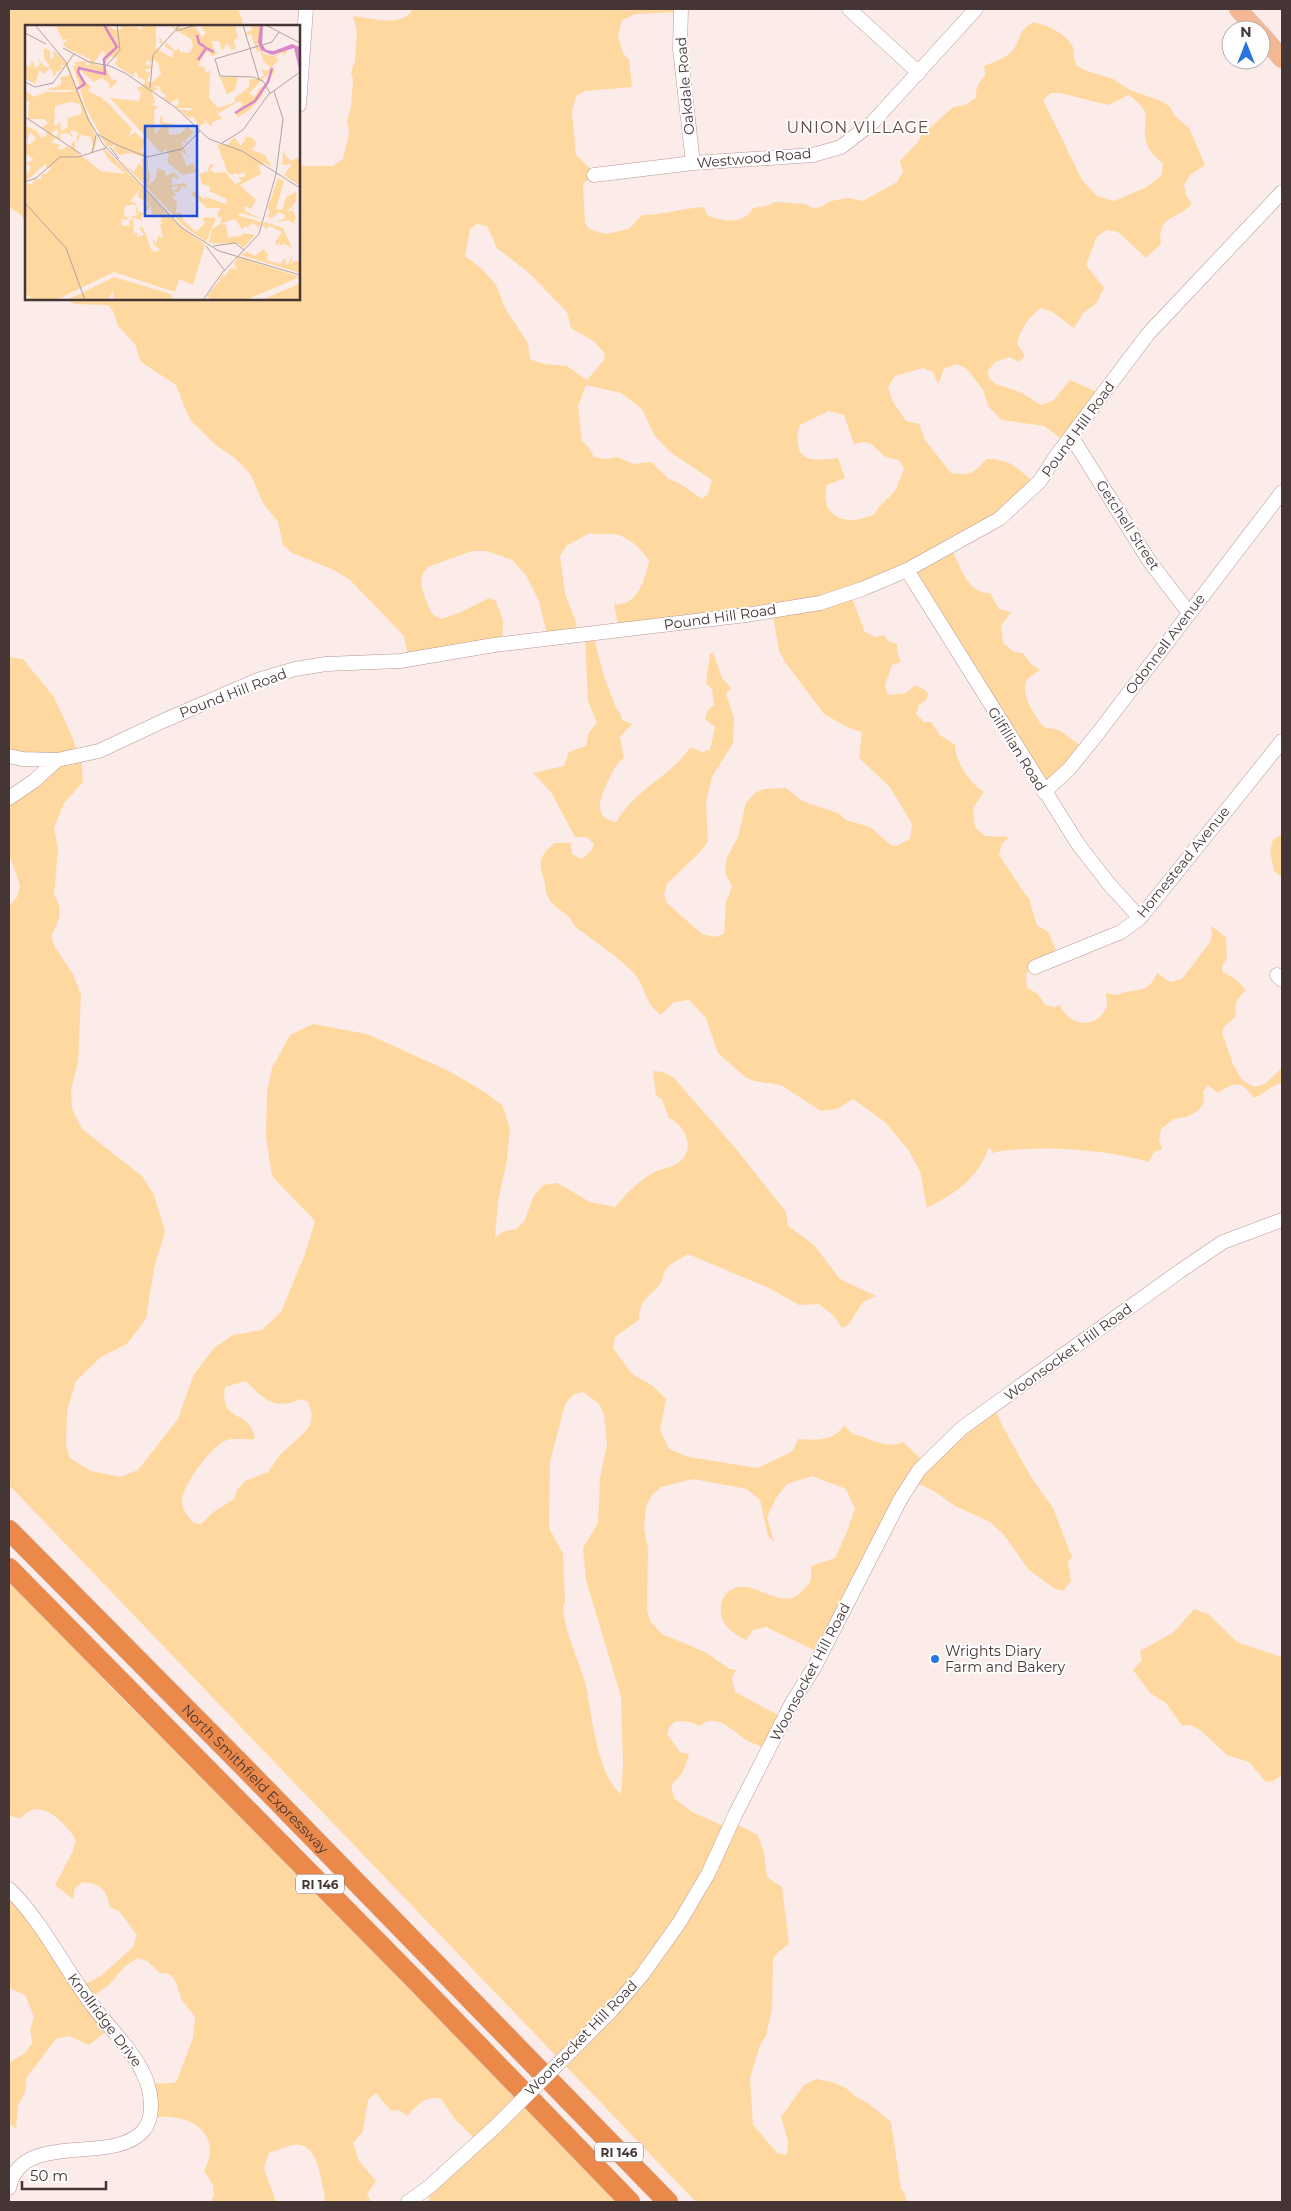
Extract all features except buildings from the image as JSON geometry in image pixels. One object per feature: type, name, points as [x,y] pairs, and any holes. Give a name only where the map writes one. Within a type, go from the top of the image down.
[{"type":"highway","name":"North Smithfield Expressway","points":[[9,1530],[250,1773],[668,2202]]},
{"type":"highway","name":"North Smithfield Expressway","points":[[9,1568],[418,1983],[630,2202]]},
{"type":"main road","points":[[1238,9],[1248,20]]},
{"type":"main road","points":[[1271,45],[1282,58]]},
{"type":"street","points":[[300,91],[306,9]]},
{"type":"street","name":"Oakdale Road","points":[[681,9],[680,49],[693,163]]},
{"type":"street","points":[[849,9],[919,73]]},
{"type":"street","name":"Westwood Road","points":[[594,175],[693,163],[813,155],[841,147],[872,123],[976,9]]},
{"type":"street","name":"Pound Hill Road","points":[[9,756],[22,759],[56,760],[99,751],[258,680],[295,669],[326,664],[400,661],[494,644],[746,615],[820,603],[862,589],[907,570],[999,519],[1040,482],[1071,436],[1148,334],[1282,192]]},
{"type":"street","name":"Getchell Street","points":[[1071,436],[1150,562],[1189,612]]},
{"type":"street","name":"Odonnell Avenue","points":[[1044,792],[1069,769],[1282,492]]},
{"type":"street","name":"Gilfillian Road","points":[[907,570],[1078,844],[1109,884],[1140,918]]},
{"type":"street","name":"Homestead Avenue","points":[[1035,967],[1121,932],[1140,918],[1282,742]]},
{"type":"street","points":[[9,798],[28,786],[56,760]]},
{"type":"street","name":"Woonsocket Hill Road","points":[[408,2202],[429,2187],[496,2126],[611,2011],[642,1975],[679,1923],[708,1874],[734,1816],[792,1702],[815,1666],[900,1500],[919,1470],[962,1428],[1180,1271],[1223,1242],[1282,1220]]},
{"type":"street","name":"Knollridge Drive","points":[[9,1889],[34,1918],[93,2006],[143,2072],[150,2093],[150,2112],[144,2130],[130,2142],[43,2154],[22,2165],[11,2178],[9,2188]]},
{"type":"shaded area","points":[[9,9],[238,9],[243,22],[242,25],[25,25],[25,221],[21,215],[9,207]]},
{"type":"shaded area","points":[[413,9],[678,9],[677,12],[636,14],[622,20],[618,35],[623,53],[629,60],[632,87],[585,91],[576,96],[572,112],[576,155],[594,172],[583,185],[585,223],[589,229],[606,234],[629,229],[642,215],[696,208],[704,207],[707,215],[719,219],[738,220],[753,208],[767,206],[775,202],[805,204],[813,208],[821,207],[831,201],[848,198],[863,201],[897,182],[903,172],[900,161],[918,142],[921,136],[953,107],[965,105],[976,98],[977,86],[985,75],[984,66],[1000,60],[1010,53],[1016,46],[1022,31],[1034,22],[1052,29],[1071,43],[1074,49],[1076,65],[1084,70],[1113,79],[1130,90],[1161,101],[1169,106],[1176,117],[1189,128],[1205,165],[1190,175],[1184,185],[1186,195],[1192,204],[1165,223],[1160,235],[1161,244],[1146,258],[1118,232],[1107,230],[1097,236],[1086,265],[1104,288],[1096,304],[1084,312],[1074,328],[1046,309],[1041,308],[1026,323],[1017,343],[1025,356],[1019,362],[1010,357],[995,362],[988,371],[989,379],[996,384],[1022,393],[1041,405],[1053,401],[1070,380],[1099,393],[1066,442],[1044,426],[1002,420],[988,406],[983,390],[967,369],[957,364],[944,369],[938,384],[933,372],[923,368],[895,376],[888,387],[893,402],[906,421],[919,424],[925,440],[951,473],[967,474],[978,468],[986,459],[995,459],[1014,466],[1035,484],[951,548],[970,584],[975,589],[990,593],[999,609],[1011,612],[1001,626],[1003,643],[1014,652],[1023,653],[1031,664],[1040,670],[1027,680],[1025,685],[1027,698],[1037,718],[1044,727],[1059,730],[1084,748],[1046,789],[909,570],[850,593],[865,632],[875,637],[884,635],[888,641],[897,644],[897,652],[901,662],[892,665],[885,685],[888,695],[906,693],[915,685],[929,694],[926,700],[919,705],[916,714],[924,722],[931,722],[940,735],[955,745],[960,765],[964,772],[984,792],[973,808],[975,827],[985,836],[1009,837],[1002,844],[999,855],[1031,901],[1037,925],[1048,932],[1058,955],[1035,965],[1026,974],[1027,988],[1038,994],[1045,1005],[1055,1007],[1060,1005],[1070,1018],[1084,1023],[1091,1022],[1098,1019],[1103,1013],[1107,1005],[1106,993],[1118,995],[1124,992],[1140,990],[1149,985],[1157,973],[1170,982],[1182,979],[1210,942],[1212,935],[1211,926],[1226,937],[1227,957],[1222,967],[1223,972],[1237,980],[1246,990],[1237,1001],[1235,1007],[1236,1016],[1224,1027],[1222,1033],[1233,1064],[1242,1080],[1254,1087],[1265,1084],[1282,1068],[1282,1083],[1254,1098],[1242,1086],[1229,1086],[1218,1093],[1208,1085],[1203,1092],[1204,1102],[1199,1110],[1187,1117],[1174,1119],[1161,1129],[1159,1140],[1162,1149],[1154,1152],[1149,1162],[1093,1151],[1032,1149],[995,1152],[994,1154],[989,1147],[978,1168],[965,1184],[927,1208],[920,1171],[909,1151],[885,1122],[853,1099],[837,1109],[821,1111],[781,1085],[754,1081],[745,1077],[718,1053],[706,1018],[689,1000],[674,1002],[661,1015],[655,1011],[637,976],[612,954],[577,928],[568,916],[551,902],[546,893],[541,868],[541,860],[545,852],[554,843],[571,843],[572,854],[582,859],[591,851],[594,844],[587,837],[575,837],[551,792],[533,773],[564,766],[569,752],[586,746],[589,732],[597,723],[588,701],[585,639],[594,637],[602,670],[615,705],[622,720],[632,724],[620,737],[624,758],[614,768],[601,800],[601,811],[608,820],[616,822],[634,799],[675,766],[691,747],[702,752],[710,750],[715,727],[705,719],[708,710],[714,705],[712,689],[706,683],[710,654],[713,652],[722,678],[731,688],[726,694],[734,717],[733,743],[712,777],[706,802],[708,841],[701,851],[667,884],[664,895],[667,903],[702,934],[715,937],[724,934],[726,902],[732,887],[725,872],[727,857],[738,837],[746,803],[755,793],[763,789],[786,788],[802,801],[838,813],[846,820],[870,827],[891,845],[896,846],[910,839],[912,824],[890,787],[859,758],[862,732],[849,728],[824,714],[785,662],[779,651],[772,610],[619,632],[614,604],[628,602],[634,597],[642,584],[649,561],[634,544],[618,535],[590,533],[566,546],[560,556],[565,594],[575,619],[579,638],[549,642],[539,601],[526,575],[512,560],[487,551],[472,551],[428,567],[422,578],[422,590],[432,614],[441,619],[459,613],[489,598],[495,600],[503,620],[502,644],[409,661],[404,636],[350,580],[334,570],[292,553],[283,545],[278,522],[263,503],[251,475],[235,458],[217,446],[192,422],[176,385],[141,362],[135,344],[118,326],[113,311],[108,305],[74,304],[67,300],[300,300],[300,166],[333,166],[343,159],[349,133],[347,121],[351,107],[353,80],[351,72],[355,61],[357,32],[353,16],[377,20],[402,18]],"holes":[[[1051,93],[1060,93],[1108,105],[1129,95],[1145,112],[1147,144],[1148,148],[1163,164],[1161,176],[1145,188],[1114,201],[1097,196],[1082,180],[1043,100]],[[477,224],[487,226],[497,248],[529,273],[567,312],[571,328],[595,342],[605,354],[604,360],[587,380],[567,366],[544,364],[530,359],[528,343],[505,308],[496,285],[482,269],[465,256],[470,229]],[[586,385],[621,393],[642,409],[655,436],[670,452],[712,480],[708,494],[702,499],[679,483],[669,479],[651,462],[633,464],[617,457],[606,459],[594,457],[582,441],[578,406]],[[829,411],[844,415],[854,444],[868,443],[885,456],[899,460],[904,469],[895,491],[879,507],[874,515],[854,520],[844,519],[833,514],[829,510],[825,492],[827,485],[845,478],[838,458],[820,460],[808,458],[803,456],[800,451],[798,445],[800,425]]]},
{"type":"shaded area","points":[[9,657],[23,659],[54,697],[74,741],[77,754],[81,754],[83,782],[64,803],[54,828],[58,849],[54,895],[60,911],[51,936],[55,947],[73,974],[81,995],[78,1063],[71,1089],[72,1109],[82,1129],[142,1176],[154,1195],[165,1232],[154,1268],[146,1319],[127,1344],[101,1357],[76,1381],[67,1410],[66,1446],[70,1458],[91,1471],[120,1477],[138,1470],[178,1419],[194,1374],[214,1348],[233,1335],[262,1330],[281,1312],[305,1254],[315,1221],[272,1176],[266,1137],[267,1092],[272,1068],[290,1035],[313,1024],[367,1034],[449,1071],[502,1105],[510,1128],[507,1160],[498,1201],[495,1238],[502,1232],[516,1229],[525,1220],[533,1197],[543,1185],[557,1183],[590,1202],[615,1207],[627,1193],[647,1176],[681,1161],[687,1152],[688,1146],[685,1134],[669,1118],[662,1099],[656,1095],[653,1071],[663,1072],[673,1077],[737,1150],[786,1212],[788,1226],[814,1245],[840,1279],[876,1296],[863,1302],[849,1324],[842,1328],[833,1315],[819,1304],[799,1305],[771,1289],[688,1254],[673,1263],[665,1270],[660,1284],[645,1299],[641,1307],[639,1320],[615,1337],[613,1348],[632,1374],[653,1386],[666,1399],[660,1430],[669,1449],[688,1457],[758,1468],[793,1451],[798,1439],[824,1439],[840,1431],[844,1425],[852,1434],[883,1444],[890,1445],[903,1442],[924,1462],[993,1405],[1031,1477],[1053,1508],[1072,1557],[1068,1562],[1071,1581],[1063,1591],[1055,1589],[1028,1569],[1004,1535],[990,1522],[955,1506],[934,1491],[912,1481],[820,1653],[766,1627],[753,1630],[746,1640],[733,1632],[725,1623],[721,1611],[724,1597],[730,1590],[742,1587],[787,1599],[800,1593],[810,1582],[811,1566],[835,1558],[846,1534],[855,1509],[846,1489],[812,1476],[787,1484],[776,1498],[767,1517],[774,1542],[768,1536],[760,1500],[747,1489],[693,1479],[661,1487],[652,1495],[646,1506],[644,1529],[648,1548],[647,1611],[650,1621],[662,1634],[705,1652],[730,1669],[736,1670],[732,1678],[735,1692],[780,1716],[767,1749],[747,1740],[723,1723],[717,1721],[705,1722],[699,1726],[691,1722],[676,1721],[670,1726],[667,1734],[680,1752],[689,1754],[682,1772],[672,1784],[674,1798],[692,1812],[726,1827],[732,1822],[758,1835],[764,1853],[767,1877],[782,1887],[789,1944],[777,1953],[773,1960],[772,2008],[766,2036],[760,2045],[750,2078],[753,2125],[777,2153],[787,2155],[788,2141],[781,2117],[804,2085],[816,2079],[832,2082],[846,2088],[891,2122],[901,2189],[907,2202],[696,2202],[9,1485],[9,906],[17,897],[20,885],[9,854],[9,796],[50,764],[9,754]],"holes":[[[246,1381],[258,1393],[270,1401],[284,1404],[301,1399],[308,1402],[312,1414],[310,1425],[280,1455],[268,1472],[245,1481],[237,1490],[234,1499],[212,1513],[201,1524],[194,1523],[187,1515],[182,1502],[184,1492],[193,1474],[214,1449],[227,1440],[255,1439],[252,1429],[226,1407],[224,1399],[225,1387]],[[583,1392],[598,1403],[604,1414],[607,1444],[600,1478],[598,1523],[583,1548],[586,1580],[621,1697],[623,1766],[621,1794],[606,1773],[601,1759],[593,1728],[586,1686],[566,1626],[563,1605],[565,1602],[563,1554],[549,1528],[550,1462],[565,1404],[574,1394]]]},
{"type":"shaded area","points":[[1282,834],[1282,877],[1274,871],[1270,851],[1273,840]]},
{"type":"shaded area","points":[[9,1580],[125,1702],[386,1956],[627,2202],[429,2202],[430,2188],[477,2141],[455,2119],[441,2099],[430,2098],[426,2100],[407,2116],[399,2110],[391,2111],[376,2093],[368,2100],[363,2131],[353,2143],[359,2161],[376,2181],[367,2194],[371,2202],[324,2202],[325,2196],[313,2154],[301,2145],[292,2145],[269,2153],[264,2168],[276,2202],[210,2202],[214,2196],[213,2185],[204,2171],[210,2152],[207,2137],[202,2130],[187,2121],[177,2118],[149,2117],[149,2084],[174,2083],[177,2080],[193,2038],[195,2017],[180,1996],[174,1978],[166,1973],[160,1973],[147,1961],[137,1958],[124,1967],[109,1985],[91,1998],[111,2028],[89,2045],[69,2036],[56,2039],[27,2077],[25,2092],[18,2105],[16,2129],[9,2123],[9,2063],[25,2053],[32,2043],[30,2030],[34,2017],[25,1995],[9,1988],[9,1888],[82,1986],[102,1975],[133,1947],[137,1935],[119,1911],[110,1907],[107,1896],[98,1886],[83,1882],[75,1888],[73,1899],[55,1885],[73,1851],[76,1840],[58,1819],[52,1814],[38,1809],[29,1811],[20,1818],[9,1815]]},
{"type":"shaded area","points":[[1194,1609],[1208,1614],[1237,1642],[1282,1657],[1282,1775],[1273,1781],[1266,1782],[1249,1762],[1227,1755],[1200,1730],[1190,1725],[1182,1726],[1166,1703],[1150,1693],[1133,1670],[1142,1660],[1140,1651],[1174,1632]]},
{"type":"place","name":"Wrights Diary Farm and Bakery","points":[[935,1659]]},
{"type":"district","name":"UNION VILLAGE","points":[[858,127]]}]
